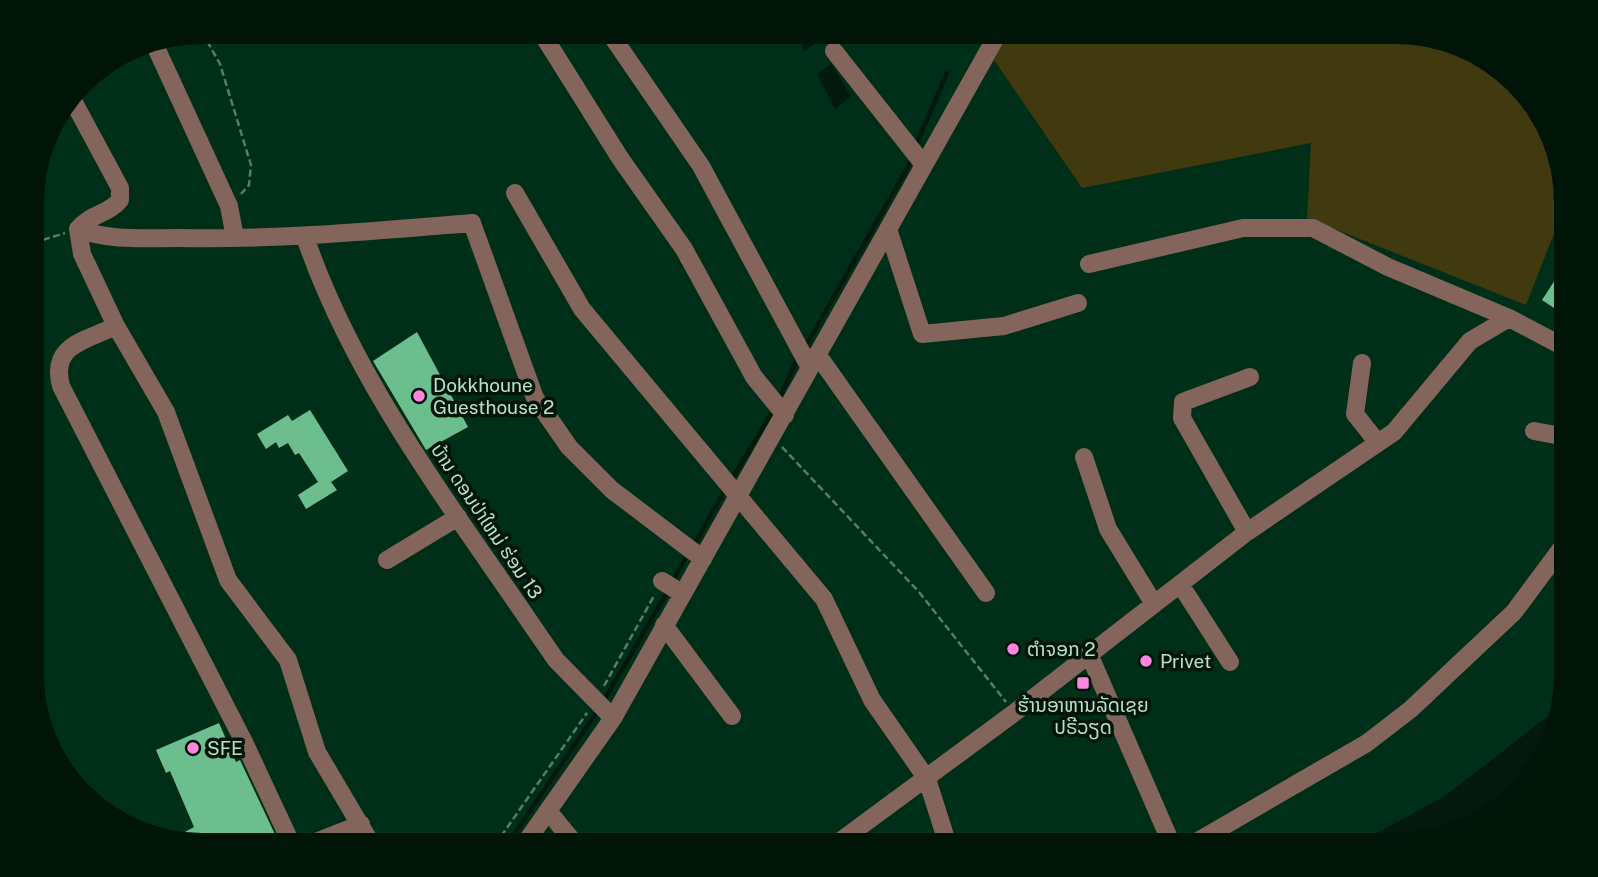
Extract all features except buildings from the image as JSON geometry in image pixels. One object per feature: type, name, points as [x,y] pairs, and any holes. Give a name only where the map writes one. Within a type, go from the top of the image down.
[{"type":"street","points":[[549,44],[620,158],[684,249],[754,377],[778,406]]},
{"type":"street","points":[[617,44],[701,166],[813,361],[986,593]]},
{"type":"street","points":[[532,833],[548,811],[605,711],[664,625],[672,587],[740,496],[771,437],[778,406],[813,361],[992,44]]},
{"type":"street","points":[[157,50],[229,206],[235,239]]},
{"type":"street","points":[[834,51],[924,165]]},
{"type":"street","points":[[76,106],[120,188],[120,200],[113,208],[85,220],[78,229],[82,254],[116,326],[166,412],[228,580],[288,660],[317,752],[366,833]]},
{"type":"street","points":[[515,193],[582,309],[824,599],[872,700],[927,779],[944,833]]},
{"type":"street","points":[[78,229],[100,237],[235,239],[305,237],[472,223],[535,398],[569,447],[603,482],[696,554]]},
{"type":"street","points":[[1089,264],[1243,228],[1313,228],[1388,267],[1509,318],[1554,342]]},
{"type":"street","points":[[888,229],[922,334],[1004,326],[1078,303]]},
{"type":"street","name":"ບ້ານ ດອນປ່າໃຫມ່ ຮ່ອມ 13","points":[[305,237],[335,318],[359,362],[458,517],[550,651],[605,711]]},
{"type":"street","points":[[852,833],[1014,713],[1247,533],[1394,432],[1470,341],[1509,318]]},
{"type":"street","points":[[116,326],[70,348],[60,357],[57,370],[61,386],[243,740],[286,833]]},
{"type":"street","points":[[1362,363],[1355,414],[1378,443]]},
{"type":"street","points":[[1247,533],[1182,418],[1181,407],[1183,402],[1250,377]]},
{"type":"street","points":[[1534,431],[1554,435]]},
{"type":"street","points":[[1084,457],[1108,529],[1154,604]]},
{"type":"street","points":[[387,560],[458,517]]},
{"type":"street","points":[[1212,833],[1367,743],[1411,709],[1514,612],[1554,558]]},
{"type":"street","points":[[1180,583],[1230,662]]},
{"type":"street","points":[[664,625],[732,716]]},
{"type":"street","points":[[1089,654],[1167,833]]},
{"type":"street","points":[[548,811],[566,833]]},
{"type":"street","points":[[338,833],[361,824]]},
{"type":"path","points":[[209,44],[220,64],[251,165],[249,185],[229,206]]},
{"type":"path","points":[[44,240],[78,229]]},
{"type":"path","points":[[771,437],[919,592],[962,643],[1014,713]]},
{"type":"shaded area","points":[[801,44],[815,44],[804,51]]},
{"type":"shaded area","points":[[1003,44],[1396,44],[1417,45],[1447,52],[1492,76],[1522,106],[1533,123],[1549,161],[1553,181],[1554,234],[1526,305],[1307,218],[1311,143],[1082,188],[994,60]]},
{"type":"shaded area","points":[[831,64],[851,96],[835,109],[817,74]]},
{"type":"shaded area","points":[[1549,716],[1528,763],[1500,794],[1484,807],[1447,825],[1427,830],[1377,833],[1445,796]]},
{"type":"waterway","points":[[917,143],[947,73]]},
{"type":"waterway","points":[[808,342],[910,163]]},
{"type":"waterway","points":[[778,401],[797,359]]},
{"type":"waterway","points":[[733,477],[774,409]]},
{"type":"waterway","points":[[694,545],[726,488]]},
{"type":"waterway","points":[[673,581],[689,552]]},
{"type":"waterway","points":[[603,702],[669,589]]},
{"type":"waterway","points":[[515,833],[598,710]]},
{"type":"place","name":"Dokkhoune Guesthouse 2","points":[[419,396]]},
{"type":"place","name":"ຕຳຈອກ 2","points":[[1013,649]]},
{"type":"place","name":"Privet","points":[[1146,661]]},
{"type":"place","name":"ຮ້ານອາຫານລັດເຊຍ ປຣີວຽດ","points":[[1083,683]]},
{"type":"place","name":"SFE","points":[[193,748]]}]
